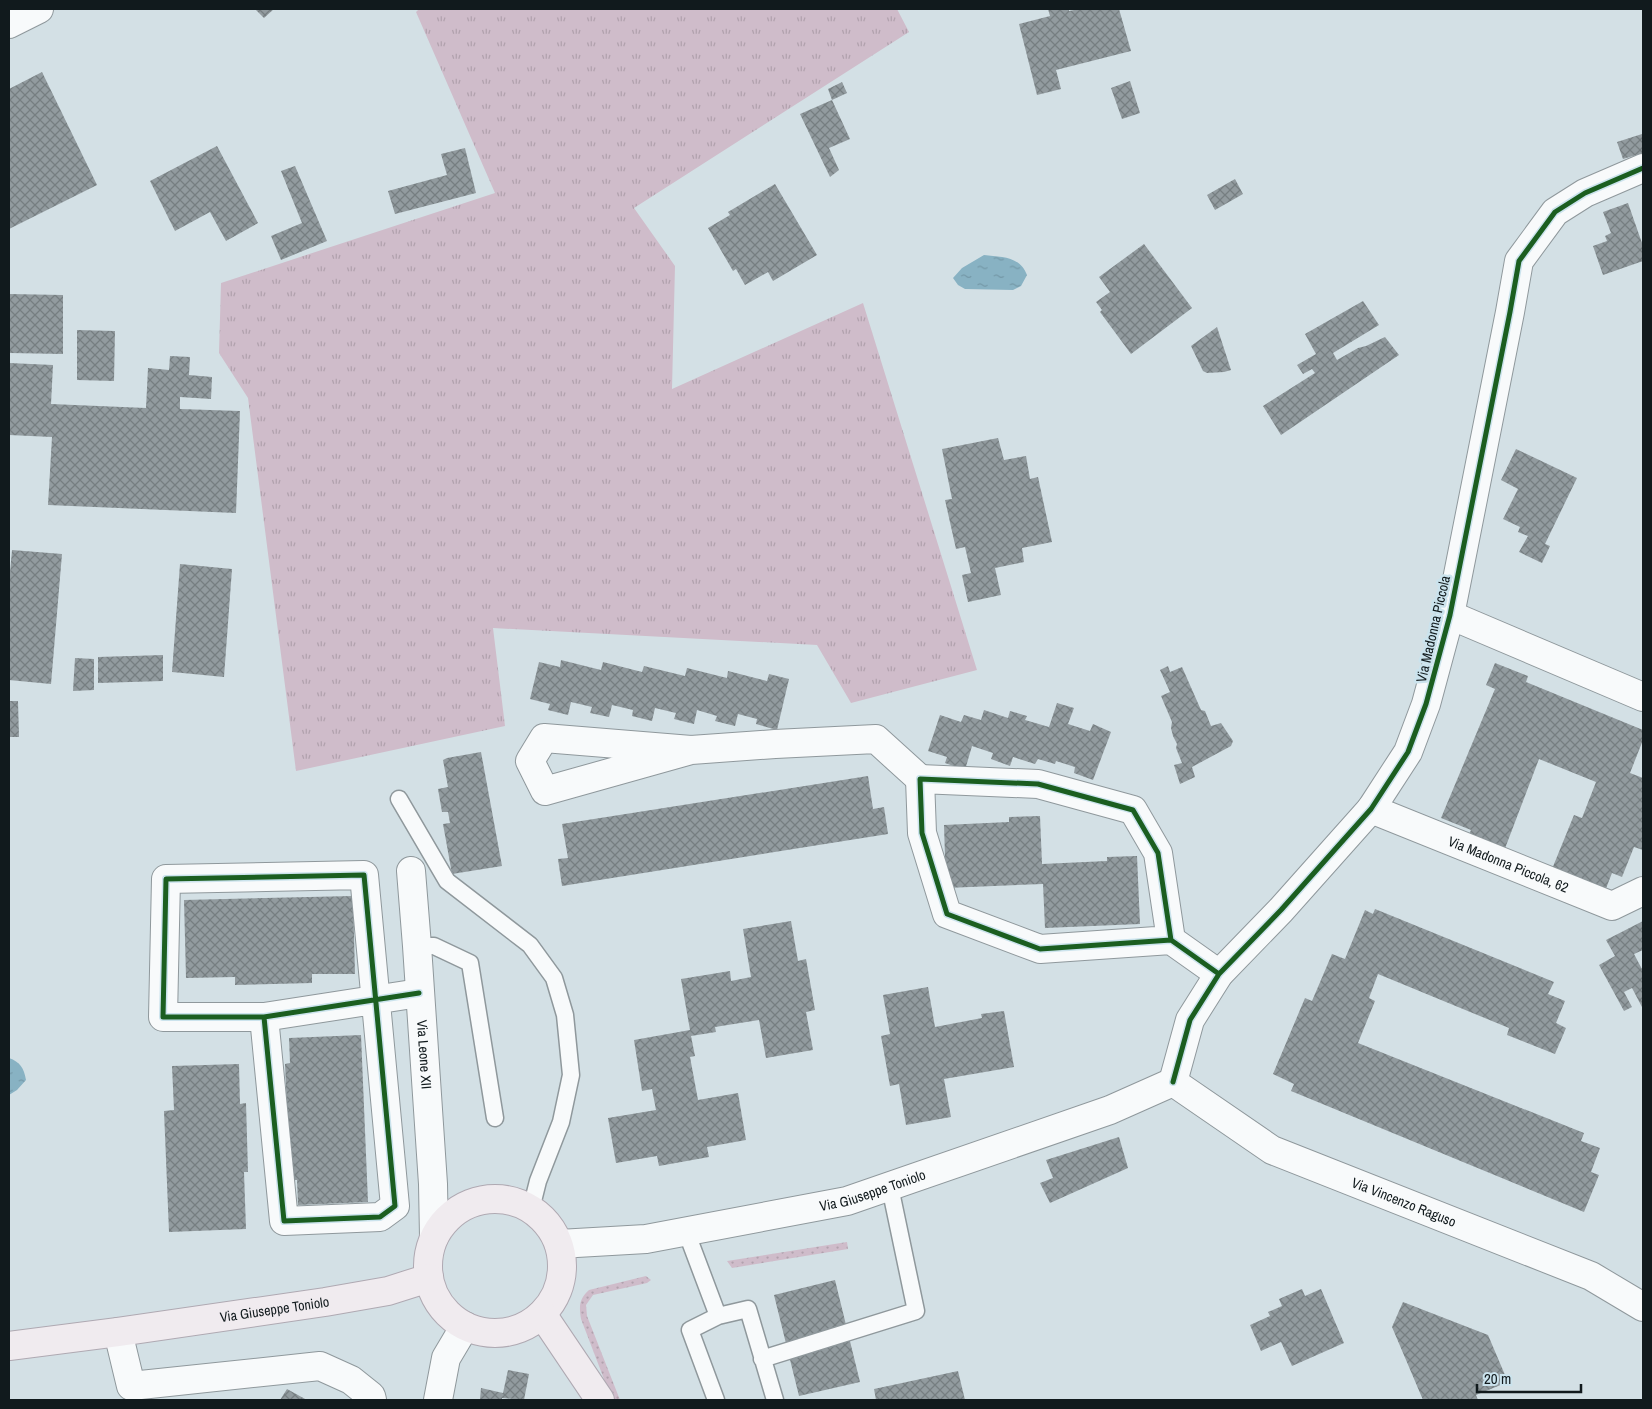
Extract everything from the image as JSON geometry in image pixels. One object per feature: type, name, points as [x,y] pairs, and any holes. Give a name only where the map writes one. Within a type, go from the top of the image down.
[{"type":"main road","points":[[487,1199],[510,1200],[531,1209],[548,1224],[559,1244],[562,1269],[556,1293],[542,1314],[525,1326],[505,1333],[484,1332],[464,1326],[448,1314],[436,1297],[429,1278],[427,1264],[429,1250],[434,1237],[447,1218],[465,1205],[487,1199]]},
{"type":"main road","name":"Via Giuseppe Toniolo","points":[[9,1346],[325,1302],[388,1291],[429,1278]]},
{"type":"main road","points":[[542,1314],[600,1400]]},
{"type":"street","points":[[9,24],[38,9]]},
{"type":"street","name":"Via Madonna Piccola","points":[[1173,1082],[1190,1020],[1219,974],[1281,910],[1371,809],[1408,752],[1426,704],[1450,615],[1519,261],[1555,212],[1586,192],[1643,168]]},
{"type":"street","points":[[1450,615],[1643,696]]},
{"type":"street","points":[[690,750],[545,791],[530,760],[544,738],[690,750],[876,739],[920,779],[1038,784],[1133,810],[1158,853],[1171,940]]},
{"type":"street","points":[[920,779],[922,833],[948,914],[1040,949],[1171,940],[1219,974]]},
{"type":"street","name":"Via Madonna Piccola, 62","points":[[1371,809],[1612,906],[1643,890]]},
{"type":"street","name":"Via Leone XII","points":[[410,871],[418,946],[419,993],[434,1237]]},
{"type":"street","points":[[264,1017],[284,1221],[380,1217],[396,1206],[377,1000],[364,874],[166,879],[163,1017],[264,1017],[377,1000],[419,993]]},
{"type":"street","name":"Via Giuseppe Toniolo","points":[[559,1244],[646,1239],[847,1201],[1110,1110],[1173,1082]]},
{"type":"street","name":"Via Vincenzo Raguso","points":[[1173,1082],[1272,1150],[1591,1276],[1643,1307]]},
{"type":"street","points":[[438,1400],[446,1358],[464,1326]]},
{"type":"street","points":[[118,1332],[131,1386],[320,1366],[351,1380],[371,1396],[372,1400]]},
{"type":"lane","points":[[399,799],[447,881],[530,945],[554,978],[557,987],[565,1015],[571,1075],[561,1122],[538,1181],[531,1209]]},
{"type":"lane","points":[[418,946],[434,946],[470,963],[495,1118]]},
{"type":"lane","points":[[762,1359],[916,1311],[890,1187]]},
{"type":"lane","points":[[686,1231],[718,1316]]},
{"type":"lane","points":[[716,1400],[690,1330],[718,1316],[748,1309],[775,1400]]},
{"type":"green space","points":[[419,9],[897,9],[909,32],[634,208],[675,266],[672,389],[863,303],[977,670],[851,703],[817,645],[493,628],[505,726],[296,771],[248,398],[219,353],[221,283],[495,193],[416,12]]},
{"type":"green space","points":[[847,1242],[848,1249],[732,1268],[727,1261]]},
{"type":"green space","points":[[646,1276],[651,1280],[647,1283],[593,1295],[586,1305],[587,1316],[620,1400],[612,1400],[581,1319],[580,1303],[583,1296],[589,1290]]},
{"type":"water","points":[[984,255],[1003,257],[1020,264],[1027,275],[1021,286],[1013,290],[965,289],[958,285],[953,278],[962,268]]},
{"type":"water","points":[[9,1058],[21,1066],[26,1080],[17,1090],[9,1095]]},
{"type":"building","points":[[255,9],[274,9],[264,18]]},
{"type":"building","points":[[1048,9],[1069,9],[1069,11],[1079,9],[1119,9],[1131,51],[1056,70],[1061,89],[1037,95],[1019,24],[1050,16]]},
{"type":"building","points":[[42,72],[97,185],[9,229],[9,89]]},
{"type":"building","points":[[1130,81],[1140,113],[1122,119],[1111,88]]},
{"type":"building","points":[[842,82],[847,93],[832,100],[828,89]]},
{"type":"building","points":[[832,100],[850,139],[829,148],[839,170],[830,177],[800,114]]},
{"type":"building","points":[[1642,134],[1643,153],[1623,159],[1617,142]]},
{"type":"building","points":[[217,146],[258,223],[226,241],[210,212],[175,231],[150,181]]},
{"type":"building","points":[[465,148],[476,193],[395,214],[388,191],[447,175],[441,154]]},
{"type":"building","points":[[295,166],[327,241],[281,260],[271,236],[302,223],[281,171]]},
{"type":"building","points":[[1235,179],[1243,194],[1215,210],[1207,195]]},
{"type":"building","points":[[775,184],[817,255],[773,281],[768,272],[745,285],[736,269],[733,271],[708,228],[730,215],[728,212]]},
{"type":"building","points":[[1628,203],[1643,246],[1643,261],[1603,275],[1593,246],[1607,241],[1605,236],[1611,233],[1603,212]]},
{"type":"building","points":[[1144,244],[1192,308],[1131,354],[1100,312],[1102,310],[1096,302],[1110,292],[1099,277]]},
{"type":"building","points":[[9,294],[63,295],[63,354],[9,353]]},
{"type":"building","points":[[1363,301],[1379,325],[1333,353],[1337,360],[1358,348],[1385,337],[1399,355],[1281,435],[1263,406],[1315,373],[1312,369],[1303,374],[1297,365],[1316,354],[1305,334]]},
{"type":"building","points":[[1217,327],[1231,370],[1207,373],[1203,371],[1191,346]]},
{"type":"building","points":[[77,330],[115,331],[114,381],[77,380]]},
{"type":"building","points":[[170,356],[190,357],[189,375],[212,377],[211,399],[180,397],[180,409],[240,411],[236,513],[48,505],[52,437],[9,435],[9,363],[53,365],[51,404],[146,408],[148,368],[169,370]]},
{"type":"building","points":[[998,438],[1004,460],[1026,456],[1030,479],[1038,477],[1052,542],[1022,548],[1024,562],[995,568],[1001,595],[968,602],[962,575],[971,573],[965,547],[956,549],[945,500],[952,499],[942,449]]},
{"type":"building","points":[[1516,449],[1577,478],[1545,544],[1550,546],[1542,563],[1519,552],[1528,536],[1518,532],[1520,527],[1503,519],[1518,489],[1501,480]]},
{"type":"building","points":[[12,550],[62,554],[51,684],[9,680],[9,584]]},
{"type":"building","points":[[180,564],[232,569],[224,677],[172,672]]},
{"type":"building","points":[[163,655],[163,681],[98,683],[98,657]]},
{"type":"building","points":[[75,658],[94,659],[94,690],[73,691]]},
{"type":"building","points":[[561,660],[601,670],[603,662],[642,672],[644,666],[685,676],[687,668],[727,678],[728,671],[767,681],[769,674],[789,679],[777,730],[756,724],[757,719],[738,714],[735,726],[715,721],[717,716],[697,710],[694,724],[674,719],[676,713],[655,708],[652,721],[632,716],[633,710],[612,705],[609,717],[590,713],[592,707],[571,702],[568,715],[548,710],[550,704],[530,699],[539,662],[560,667]]},
{"type":"building","points":[[1495,663],[1528,676],[1526,682],[1643,730],[1643,740],[1630,773],[1643,778],[1643,850],[1634,847],[1622,877],[1612,873],[1605,891],[1552,869],[1574,815],[1582,818],[1596,782],[1539,759],[1504,851],[1468,836],[1471,830],[1441,818],[1495,689],[1486,685]]},
{"type":"building","points":[[1168,666],[1170,672],[1182,667],[1201,710],[1205,711],[1211,726],[1221,723],[1233,741],[1231,746],[1192,767],[1195,777],[1180,784],[1174,765],[1182,763],[1171,728],[1172,722],[1161,696],[1170,692],[1160,670]]},
{"type":"building","points":[[9,701],[18,701],[19,737],[9,737]]},
{"type":"building","points":[[1057,703],[1074,708],[1068,724],[1090,731],[1093,724],[1111,732],[1093,780],[1074,773],[1075,767],[1056,761],[1055,764],[1038,759],[1035,764],[1013,757],[1010,766],[991,759],[993,753],[972,746],[965,770],[945,763],[947,757],[928,751],[940,715],[961,722],[964,715],[981,720],[984,710],[1008,718],[1010,711],[1027,716],[1025,720],[1049,727]]},
{"type":"building","points":[[481,752],[502,866],[452,874],[443,824],[450,823],[448,812],[442,812],[438,789],[448,787],[443,760]]},
{"type":"building","points":[[868,776],[873,809],[884,807],[888,834],[562,886],[558,859],[568,858],[562,824]]},
{"type":"building","points":[[1040,816],[1042,864],[1107,861],[1107,857],[1137,856],[1140,924],[1045,928],[1043,884],[946,888],[944,825],[1009,822],[1009,817]]},
{"type":"building","points":[[353,896],[355,974],[312,974],[312,983],[235,985],[235,977],[186,978],[184,900]]},
{"type":"building","points":[[1375,909],[1554,982],[1548,994],[1565,1001],[1556,1023],[1566,1028],[1555,1054],[1507,1035],[1509,1028],[1378,974],[1369,998],[1375,1001],[1358,1043],[1584,1133],[1581,1141],[1600,1148],[1591,1172],[1599,1175],[1584,1212],[1291,1091],[1294,1084],[1273,1074],[1305,998],[1312,1001],[1332,954],[1345,959],[1365,910],[1373,914]]},
{"type":"building","points":[[791,921],[798,961],[806,959],[815,1010],[806,1012],[813,1050],[766,1058],[759,1020],[715,1027],[716,1032],[691,1036],[695,1056],[690,1057],[698,1100],[738,1093],[746,1140],[707,1147],[709,1157],[659,1166],[657,1156],[616,1163],[608,1118],[656,1110],[652,1089],[642,1091],[634,1040],[690,1030],[681,979],[730,971],[731,981],[751,977],[743,929]]},
{"type":"building","points":[[1643,921],[1643,950],[1634,954],[1643,971],[1643,1009],[1632,988],[1624,992],[1632,1007],[1624,1011],[1599,965],[1615,956],[1606,940]]},
{"type":"building","points":[[928,987],[935,1027],[982,1018],[981,1014],[1004,1011],[1014,1067],[944,1079],[951,1117],[906,1125],[899,1084],[890,1086],[881,1036],[890,1034],[883,995]]},
{"type":"building","points":[[361,1035],[368,1202],[298,1205],[297,1180],[290,1180],[285,1064],[290,1063],[289,1038]]},
{"type":"building","points":[[239,1064],[240,1104],[246,1103],[248,1172],[244,1172],[246,1229],[169,1232],[164,1111],[174,1110],[172,1066]]},
{"type":"building","points":[[1119,1137],[1128,1168],[1050,1203],[1040,1183],[1053,1178],[1046,1160]]},
{"type":"building","points":[[835,1280],[860,1382],[799,1396],[774,1295]]},
{"type":"building","points":[[1302,1289],[1305,1296],[1321,1289],[1344,1343],[1292,1366],[1281,1342],[1261,1351],[1250,1325],[1270,1316],[1268,1312],[1282,1306],[1279,1299]]},
{"type":"building","points":[[1403,1302],[1488,1335],[1508,1382],[1476,1395],[1478,1400],[1423,1400],[1392,1327]]},
{"type":"building","points":[[508,1370],[529,1374],[524,1400],[480,1399],[481,1388],[503,1393]]},
{"type":"building","points":[[958,1371],[965,1400],[876,1400],[874,1389]]},
{"type":"building","points":[[287,1389],[307,1400],[280,1400]]},
{"type":"cycle path","points":[[1173,1082],[1190,1020],[1219,974],[1281,910],[1371,809],[1408,752],[1426,704],[1450,615],[1519,261],[1555,212],[1585,193],[1643,168]]},
{"type":"cycle path","points":[[1171,940],[1040,949],[947,914],[922,833],[920,779],[1038,784],[1133,810],[1158,853],[1171,940],[1219,974]]},
{"type":"cycle path","points":[[264,1017],[163,1017],[166,879],[364,875],[395,1206],[380,1217],[284,1221],[264,1017],[419,993]]}]
